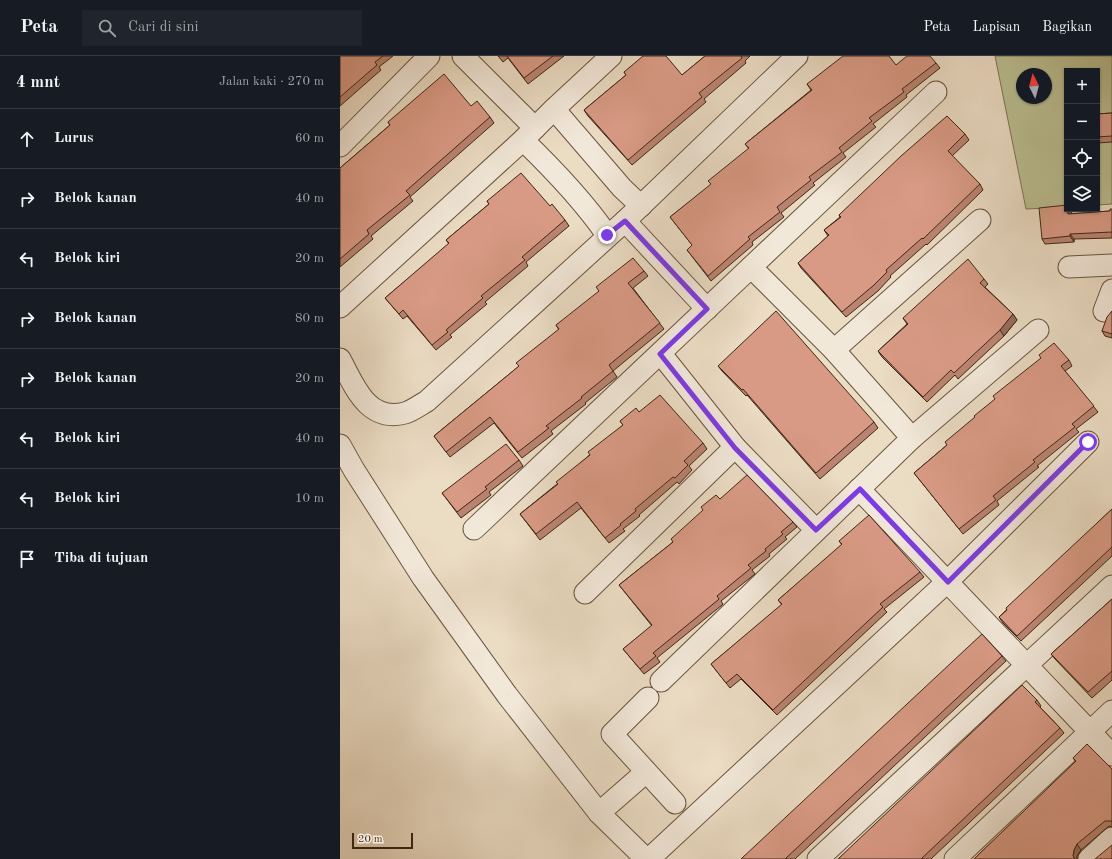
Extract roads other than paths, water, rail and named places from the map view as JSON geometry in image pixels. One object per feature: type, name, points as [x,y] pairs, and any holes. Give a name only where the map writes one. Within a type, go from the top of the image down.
[{"type":"street","points":[[340,146],[429,56]]},
{"type":"street","points":[[463,56],[529,134],[550,166],[592,214],[607,235]]},
{"type":"street","points":[[340,307],[529,134],[611,56]]},
{"type":"street","points":[[340,359],[347,391],[377,412],[394,414],[406,413],[427,401],[607,235],[625,221],[797,56]]},
{"type":"street","points":[[474,529],[936,92]]},
{"type":"street","points":[[554,109],[622,188],[641,206]]},
{"type":"street","points":[[834,350],[980,220]]},
{"type":"street","points":[[625,221],[707,309]]},
{"type":"street","points":[[1069,267],[1112,265]]},
{"type":"street","points":[[751,267],[834,350],[912,438]]},
{"type":"street","points":[[1104,311],[1112,290]]},
{"type":"street","points":[[661,681],[912,438],[1038,330]]},
{"type":"street","points":[[660,354],[735,448],[816,530]]},
{"type":"street","points":[[649,859],[948,582],[1088,442]]},
{"type":"street","points":[[340,445],[354,470],[423,578],[507,695],[598,813],[646,859]]},
{"type":"street","points":[[585,593],[735,448]]},
{"type":"street","points":[[860,489],[1112,755]]},
{"type":"street","points":[[818,859],[1112,586]]},
{"type":"street","points":[[648,698],[612,734],[675,803]]},
{"type":"street","points":[[955,859],[1112,711]]},
{"type":"street","points":[[598,813],[646,772]]},
{"type":"street","points":[[1089,859],[1112,838]]}]
